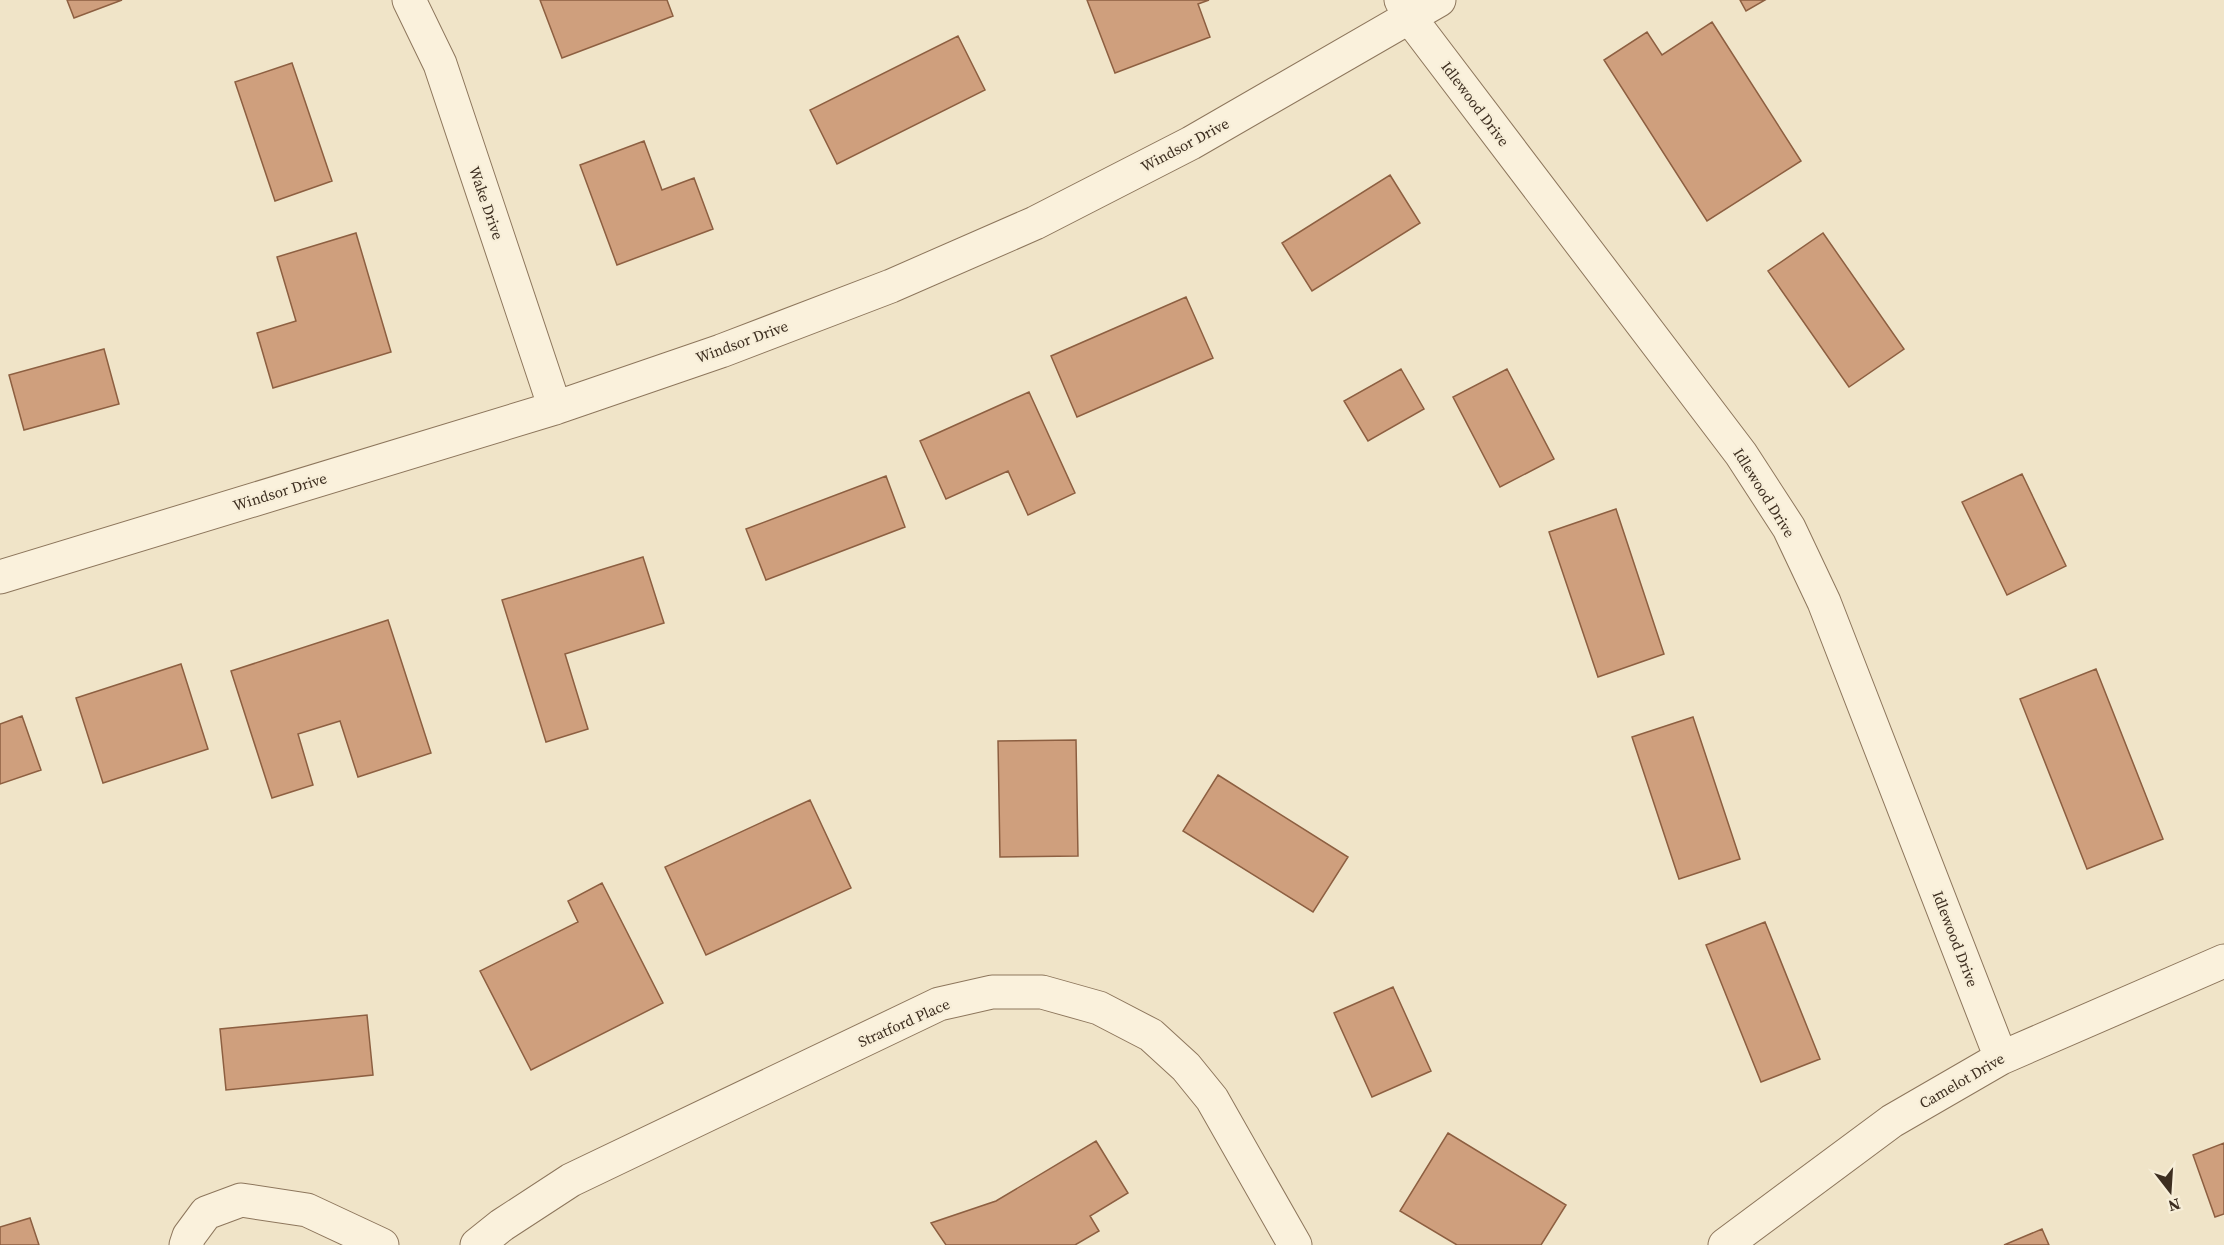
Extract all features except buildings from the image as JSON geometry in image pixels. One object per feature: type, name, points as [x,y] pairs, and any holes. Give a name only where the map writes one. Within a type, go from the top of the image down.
[{"type":"street","name":"Wake Drive","points":[[409,0],[440,64],[555,408]]},
{"type":"street","name":"Windsor Drive","points":[[0,577],[555,408],[720,351],[880,290],[1035,223],[1191,143],[1405,9],[1439,0]]},
{"type":"street","name":"Idlewood Drive","points":[[1405,9],[1741,454],[1789,528],[1824,602],[2001,1058]]},
{"type":"street","name":"Camelot Drive","points":[[1725,1245],[1892,1121],[2001,1058],[2224,961]]},
{"type":"street","name":"Stratford Place","points":[[477,1245],[502,1225],[571,1180],[939,1004],[992,992],[1042,992],[1099,1008],[1151,1035],[1186,1066],[1212,1099],[1295,1245]]},
{"type":"street","points":[[186,1245],[189,1236],[206,1213],[241,1200],[307,1210],[382,1245]]}]
